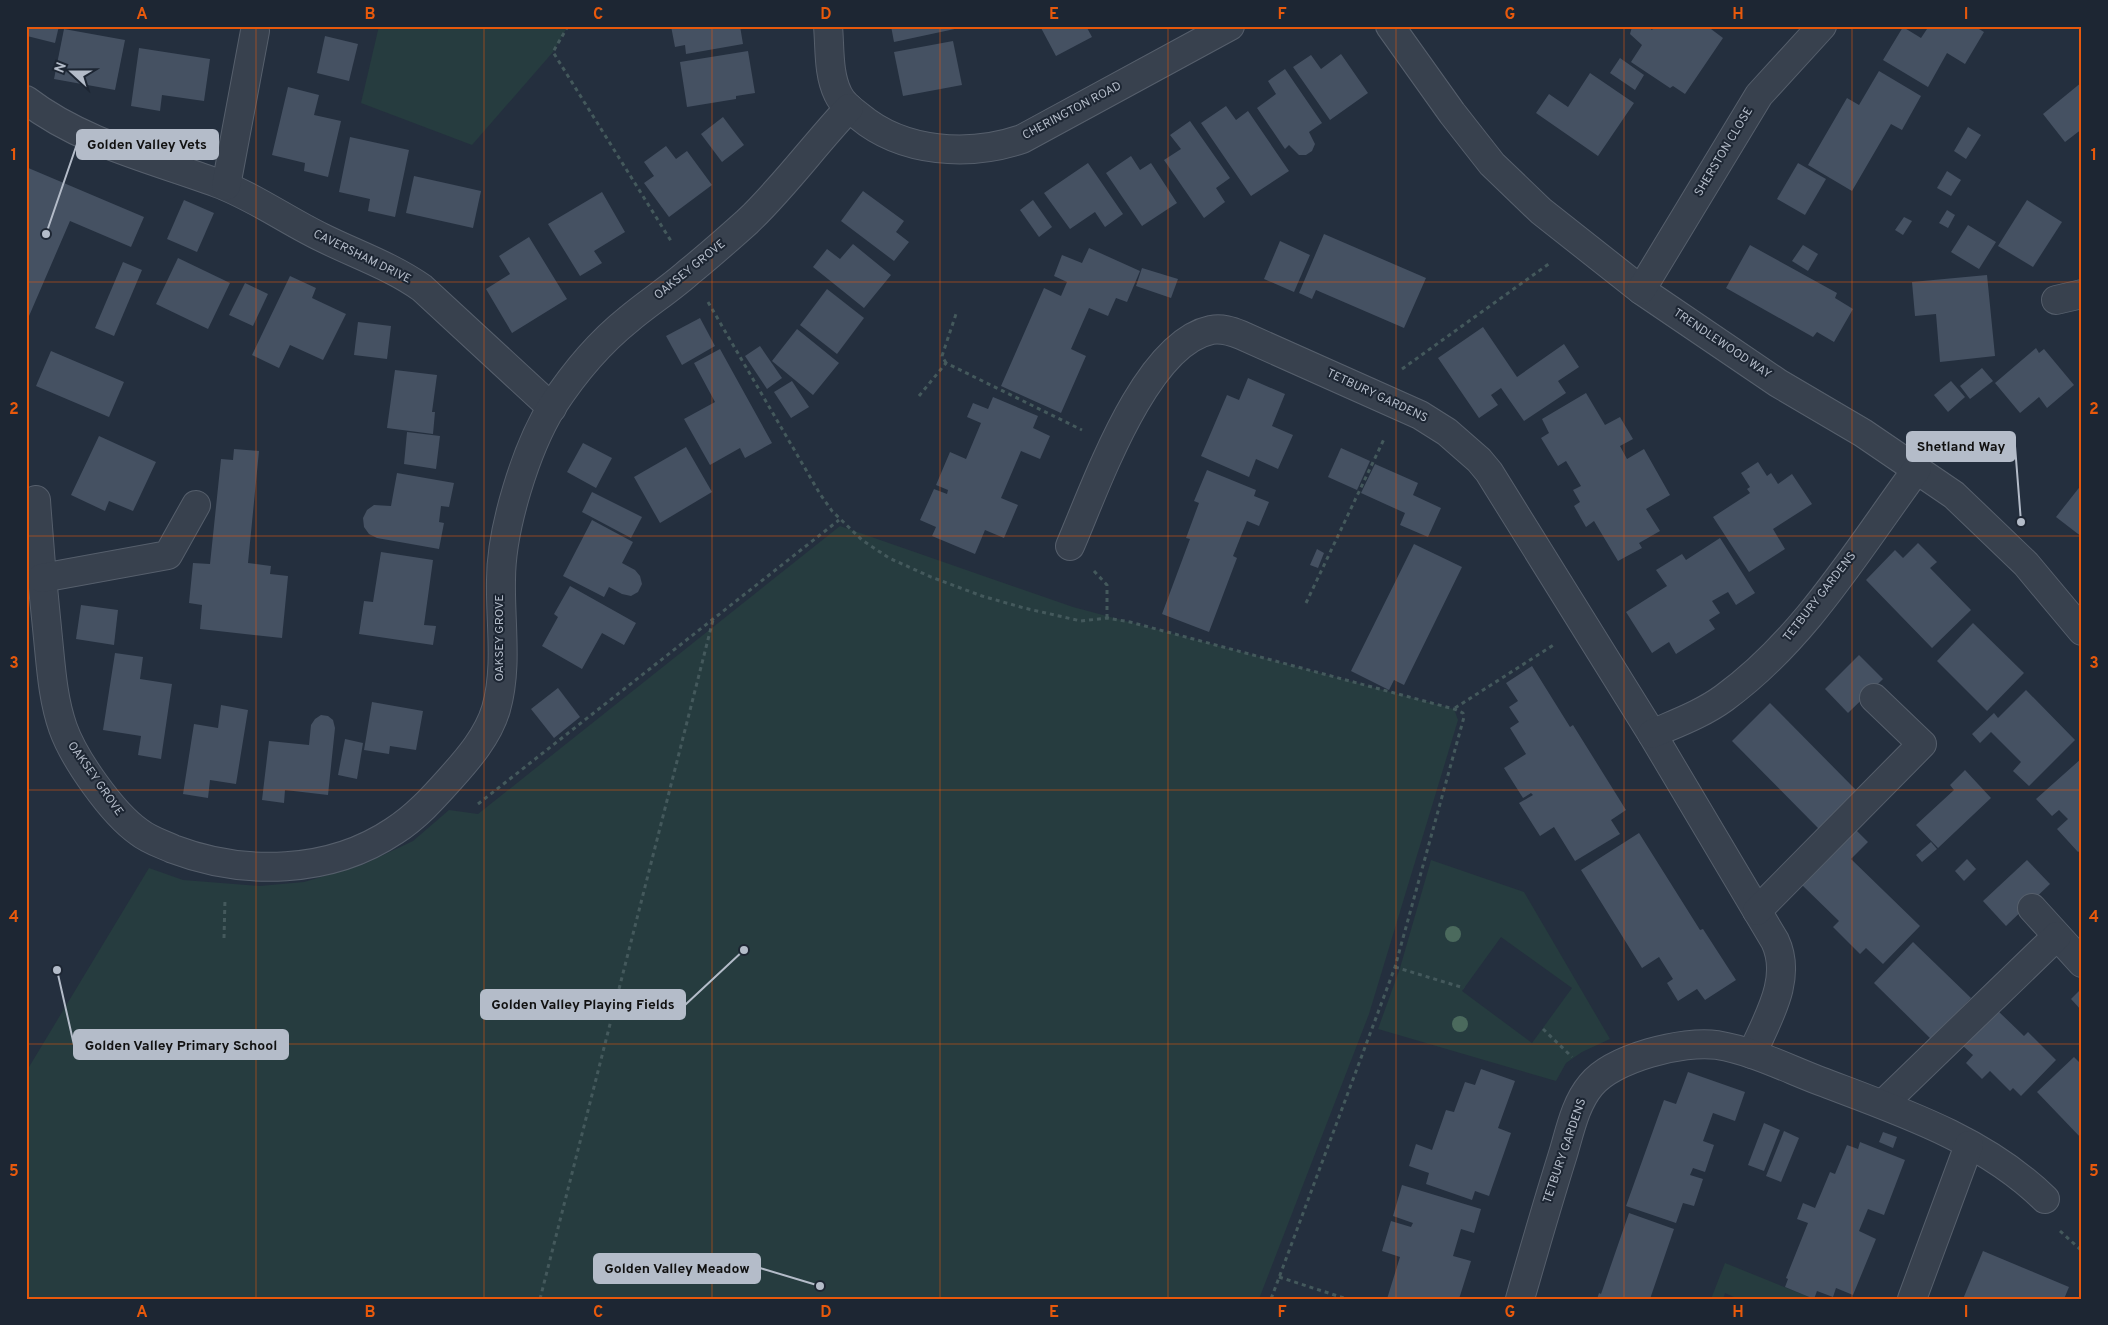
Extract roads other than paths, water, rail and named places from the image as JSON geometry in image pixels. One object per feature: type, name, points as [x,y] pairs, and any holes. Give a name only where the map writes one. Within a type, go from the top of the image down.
[{"type":"street","name":"CHERINGTON ROAD","points":[[828,26],[835,89],[849,108],[877,129],[908,142],[955,150],[971,150],[1003,145],[1022,139],[1230,26]]},
{"type":"street","name":"TRENDLEWOOD WAY","points":[[1390,26],[1452,113],[1492,164],[1541,211],[1641,290],[1778,383],[1863,433],[1954,495],[2026,564],[2082,631]]},
{"type":"street","name":"SHERSTON CLOSE","points":[[1641,290],[1760,95],[1822,26]]},
{"type":"street","points":[[226,186],[255,31]]},
{"type":"street","name":"CAVERSHAM DRIVE","points":[[26,100],[53,119],[112,146],[226,186],[323,238],[409,279],[422,288],[552,408]]},
{"type":"street","name":"OAKSEY GROVE","points":[[36,500],[36,573],[52,675],[63,728],[69,742],[88,773],[124,820],[143,835],[159,843],[190,855],[225,863],[252,866],[293,866],[320,862],[351,853],[394,831],[425,806],[466,761],[491,722],[496,709],[501,680],[501,560],[506,534],[514,502],[537,438],[552,408],[576,374],[615,331],[690,272],[774,195],[822,136],[849,108]]},
{"type":"street","name":"TETBURY GARDENS","points":[[1070,546],[1114,446],[1138,399],[1165,360],[1190,339],[1213,330],[1224,329],[1241,334],[1390,401],[1441,427],[1479,460],[1499,488],[1652,734],[1780,951],[1782,970],[1778,993],[1752,1054]]},
{"type":"street","name":"TETBURY GARDENS","points":[[1652,734],[1696,715],[1724,698],[1777,651],[1815,607],[1916,469]]},
{"type":"street","points":[[36,573],[168,555],[196,505]]},
{"type":"street","points":[[1757,911],[1922,744],[1874,698]]},
{"type":"street","points":[[2032,908],[2082,963]]},
{"type":"street","points":[[1883,1104],[2057,936]]},
{"type":"street","name":"TETBURY GARDENS","points":[[1520,1299],[1573,1123],[1579,1106],[1591,1084],[1599,1076],[1620,1064],[1673,1047],[1701,1044],[1715,1045],[1752,1054],[1883,1104],[1969,1145],[2020,1178],[2046,1199]]},
{"type":"street","points":[[1912,1299],[1969,1145]]},
{"type":"place","name":"Golden Valley Vets","points":[[46,234]]},
{"type":"place","name":"Shetland Way","points":[[2021,522]]},
{"type":"place","name":"Golden Valley Playing Fields","points":[[744,950]]},
{"type":"place","name":"Golden Valley Primary School","points":[[57,970]]},
{"type":"place","name":"Golden Valley Meadow","points":[[820,1286]]}]
